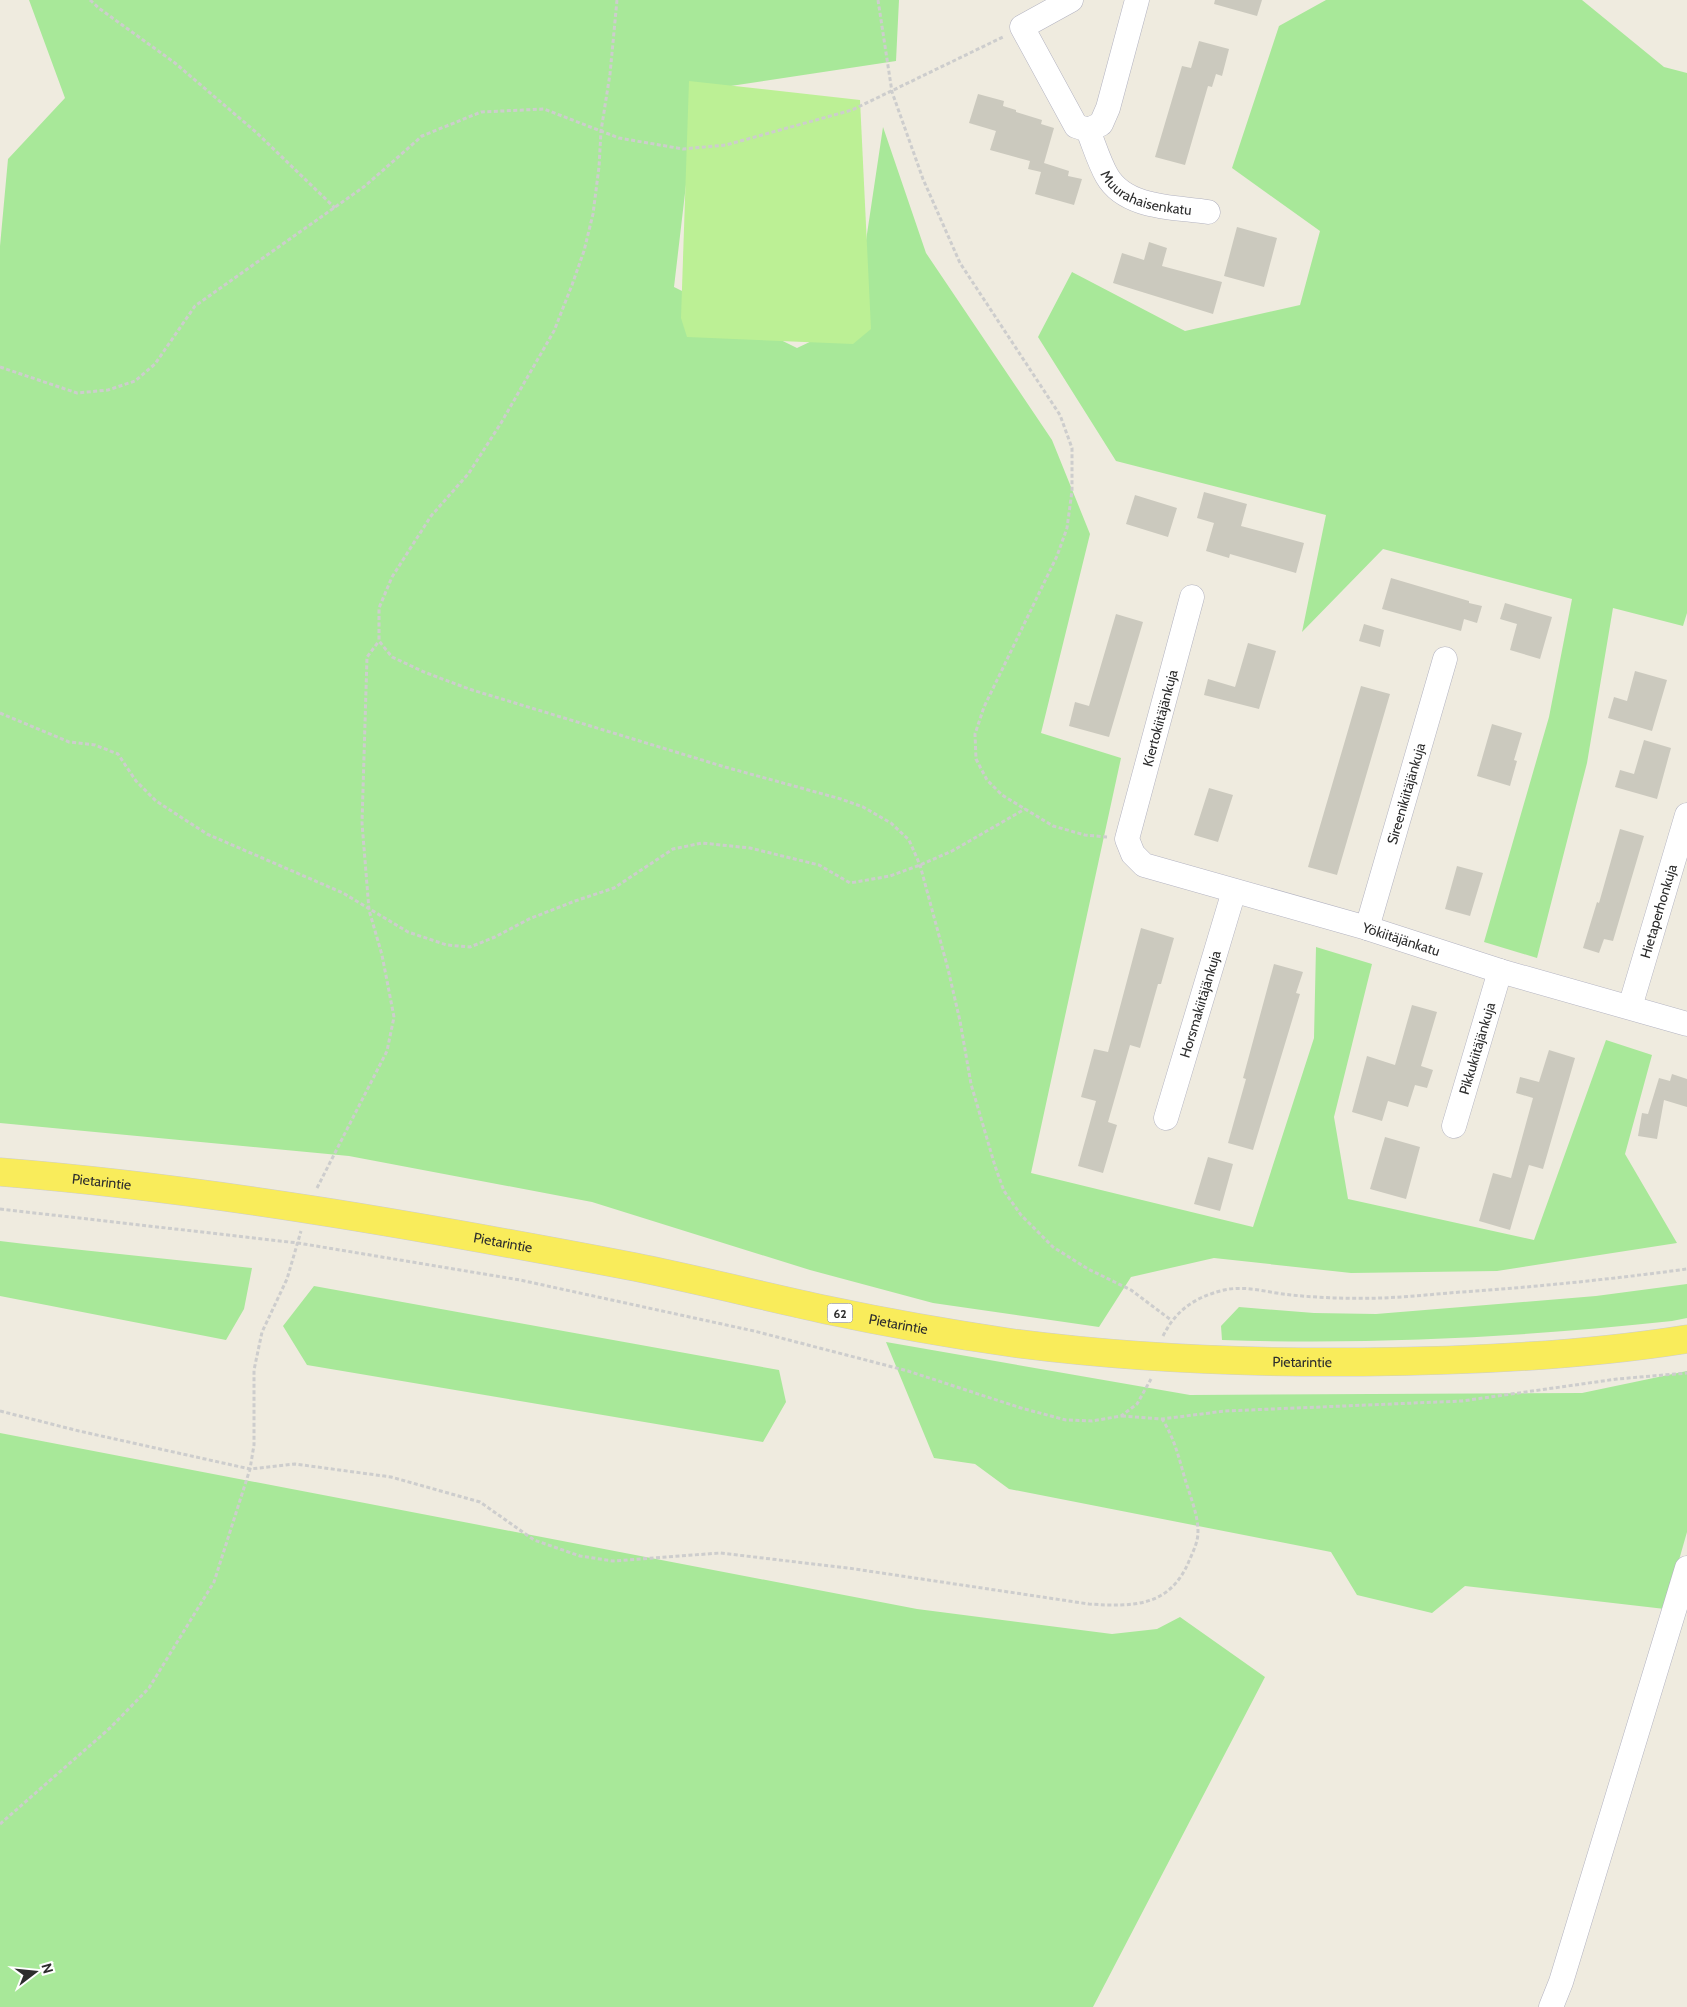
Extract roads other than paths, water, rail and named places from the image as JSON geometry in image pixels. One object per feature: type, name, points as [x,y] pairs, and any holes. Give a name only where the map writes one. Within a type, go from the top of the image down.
[{"type":"main road","name":"Pietarintie","points":[[0,1172],[132,1184],[306,1208],[639,1268],[842,1313],[1010,1342],[1095,1352],[1212,1361],[1313,1363],[1444,1362],[1552,1355],[1687,1339]]},
{"type":"street","name":"Muurahaisenkatu","points":[[1072,0],[1022,28],[1076,126],[1088,130],[1108,177],[1121,191],[1139,201],[1208,212]]},
{"type":"street","points":[[1088,130],[1100,124],[1108,108],[1137,0]]},
{"type":"street","name":"Kiertokiitäjänkuja","points":[[1127,839],[1192,597]]},
{"type":"street","name":"Sireenikiitäjänkuja","points":[[1368,928],[1445,659]]},
{"type":"street","name":"Hietaperhonkuja","points":[[1630,1007],[1687,815]]},
{"type":"street","name":"Yökiitäjänkatu","points":[[1127,839],[1133,854],[1144,865],[1368,928],[1500,971],[1687,1024]]},
{"type":"street","name":"Horsmakiitäjänkuja","points":[[1166,1118],[1234,891]]},
{"type":"street","name":"Pikkukiitäjänkuja","points":[[1454,1126],[1500,971]]},
{"type":"street","points":[[1551,2007],[1561,1982],[1687,1568]]}]
